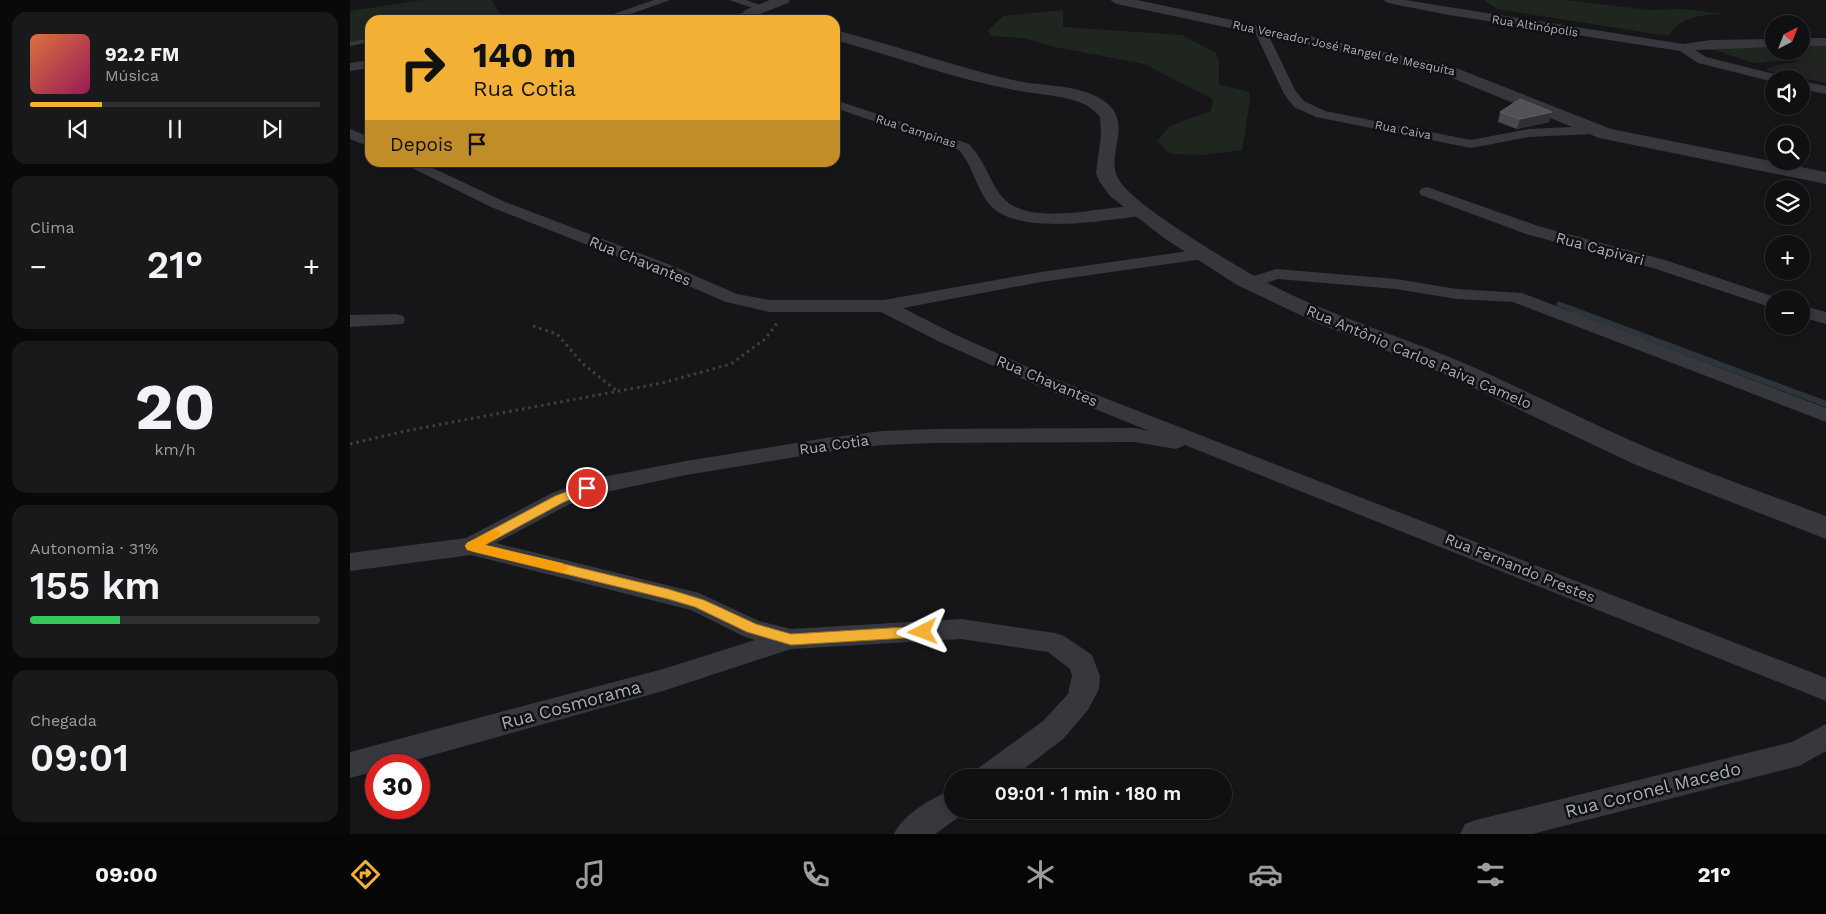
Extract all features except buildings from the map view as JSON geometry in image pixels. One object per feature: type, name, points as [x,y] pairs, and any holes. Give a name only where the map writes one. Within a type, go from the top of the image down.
[{"type":"street","points":[[618,15],[665,0]]},
{"type":"street","points":[[734,0],[766,15]]},
{"type":"street","points":[[743,15],[783,0]]},
{"type":"street","name":"Rua Vereador José Rangel de Mesquita","points":[[1117,0],[1454,72],[1592,130],[1646,143],[1826,178]]},
{"type":"street","name":"Rua Altinópolis","points":[[1388,0],[1415,2],[1683,48]]},
{"type":"street","name":"Rua Caiva","points":[[1260,30],[1289,91],[1299,104],[1321,114],[1471,144],[1529,133],[1592,130]]},
{"type":"street","name":"Rua Antônio Carlos Paiva Camelo","points":[[840,36],[1016,85],[1077,97],[1101,107],[1108,115],[1111,129],[1106,169],[1108,179],[1116,190],[1142,211],[1203,254],[1251,283],[1280,298],[1359,332],[1452,368],[1623,448],[1826,528]]},
{"type":"street","points":[[1810,42],[1826,42]]},
{"type":"street","points":[[1683,48],[1711,44],[1765,43]]},
{"type":"street","points":[[1683,48],[1702,60],[1765,76]]},
{"type":"street","points":[[350,67],[365,65]]},
{"type":"street","points":[[1810,87],[1826,90]]},
{"type":"street","name":"Rua Campinas","points":[[840,106],[964,147],[973,157],[1000,207],[1008,211],[1045,218],[1142,211]]},
{"type":"street","points":[[350,133],[365,140]]},
{"type":"street","name":"Rua Chavantes","points":[[418,167],[497,204],[662,268],[732,298],[769,306],[884,306],[1041,278],[1203,254]]},
{"type":"street","name":"Rua Capivari","points":[[1426,192],[1532,230],[1659,264],[1765,299]]},
{"type":"street","points":[[1251,283],[1276,274],[1396,284],[1457,294],[1516,297],[1826,415]]},
{"type":"street","name":"Rua Chavantes","points":[[884,306],[947,338],[1041,380],[1213,447]]},
{"type":"street","points":[[1810,314],[1826,318]]},
{"type":"street","points":[[350,321],[396,320]]},
{"type":"street","name":"Rua Cotia","points":[[471,546],[560,499],[587,488],[686,468],[826,445],[884,438],[932,436],[1135,435],[1213,447]]},
{"type":"street","name":"Rua Fernando Prestes","points":[[1213,447],[1826,690]]},
{"type":"street","points":[[350,562],[471,546],[699,603],[752,629],[791,639],[961,629],[1039,639],[1055,643],[1082,663],[1086,676],[1085,689],[1078,702],[1053,730],[1000,769]]},
{"type":"street","name":"Rua Cosmorama","points":[[350,765],[664,680],[791,639]]},
{"type":"street","name":"Rua Coronel Macedo","points":[[1476,834],[1799,754],[1826,736]]},
{"type":"street","points":[[910,834],[944,810]]},
{"type":"lane","points":[[350,44],[365,41]]},
{"type":"path","points":[[350,444],[405,431],[662,383],[730,364],[765,340],[788,307]]},
{"type":"path","points":[[533,326],[557,334],[583,364],[617,391]]},
{"type":"shaded area","points":[[422,0],[492,0],[500,15],[365,15],[365,40],[350,42],[350,11]]},
{"type":"shaded area","points":[[1484,0],[1566,0],[1649,10],[1685,9],[1727,14],[1702,16],[1686,20],[1673,29],[1668,36],[1497,9]]},
{"type":"shaded area","points":[[1063,10],[1063,27],[1182,35],[1216,53],[1219,62],[1219,84],[1249,92],[1250,101],[1242,150],[1203,155],[1170,154],[1157,141],[1170,126],[1211,111],[1213,99],[1144,64],[1055,47],[1024,38],[991,36],[987,31],[1003,16]]},
{"type":"shaded area","points":[[1826,44],[1826,61],[1813,63],[1792,60],[1810,60],[1810,45]]},
{"type":"shaded area","points":[[1765,45],[1765,60],[1792,60],[1754,63],[1708,48]]},
{"type":"shaded area","points":[[1826,57],[1826,83],[1810,80],[1810,70],[1765,70],[1776,65]]},
{"type":"waterway","points":[[1559,304],[1575,310]]},
{"type":"waterway","points":[[1571,309],[1826,404]]},
{"type":"slow traffic","points":[[494,534],[471,546],[562,568]]},
{"type":"route","points":[[587,488],[560,499],[471,546],[699,603],[752,629],[791,639],[923,632]]}]
